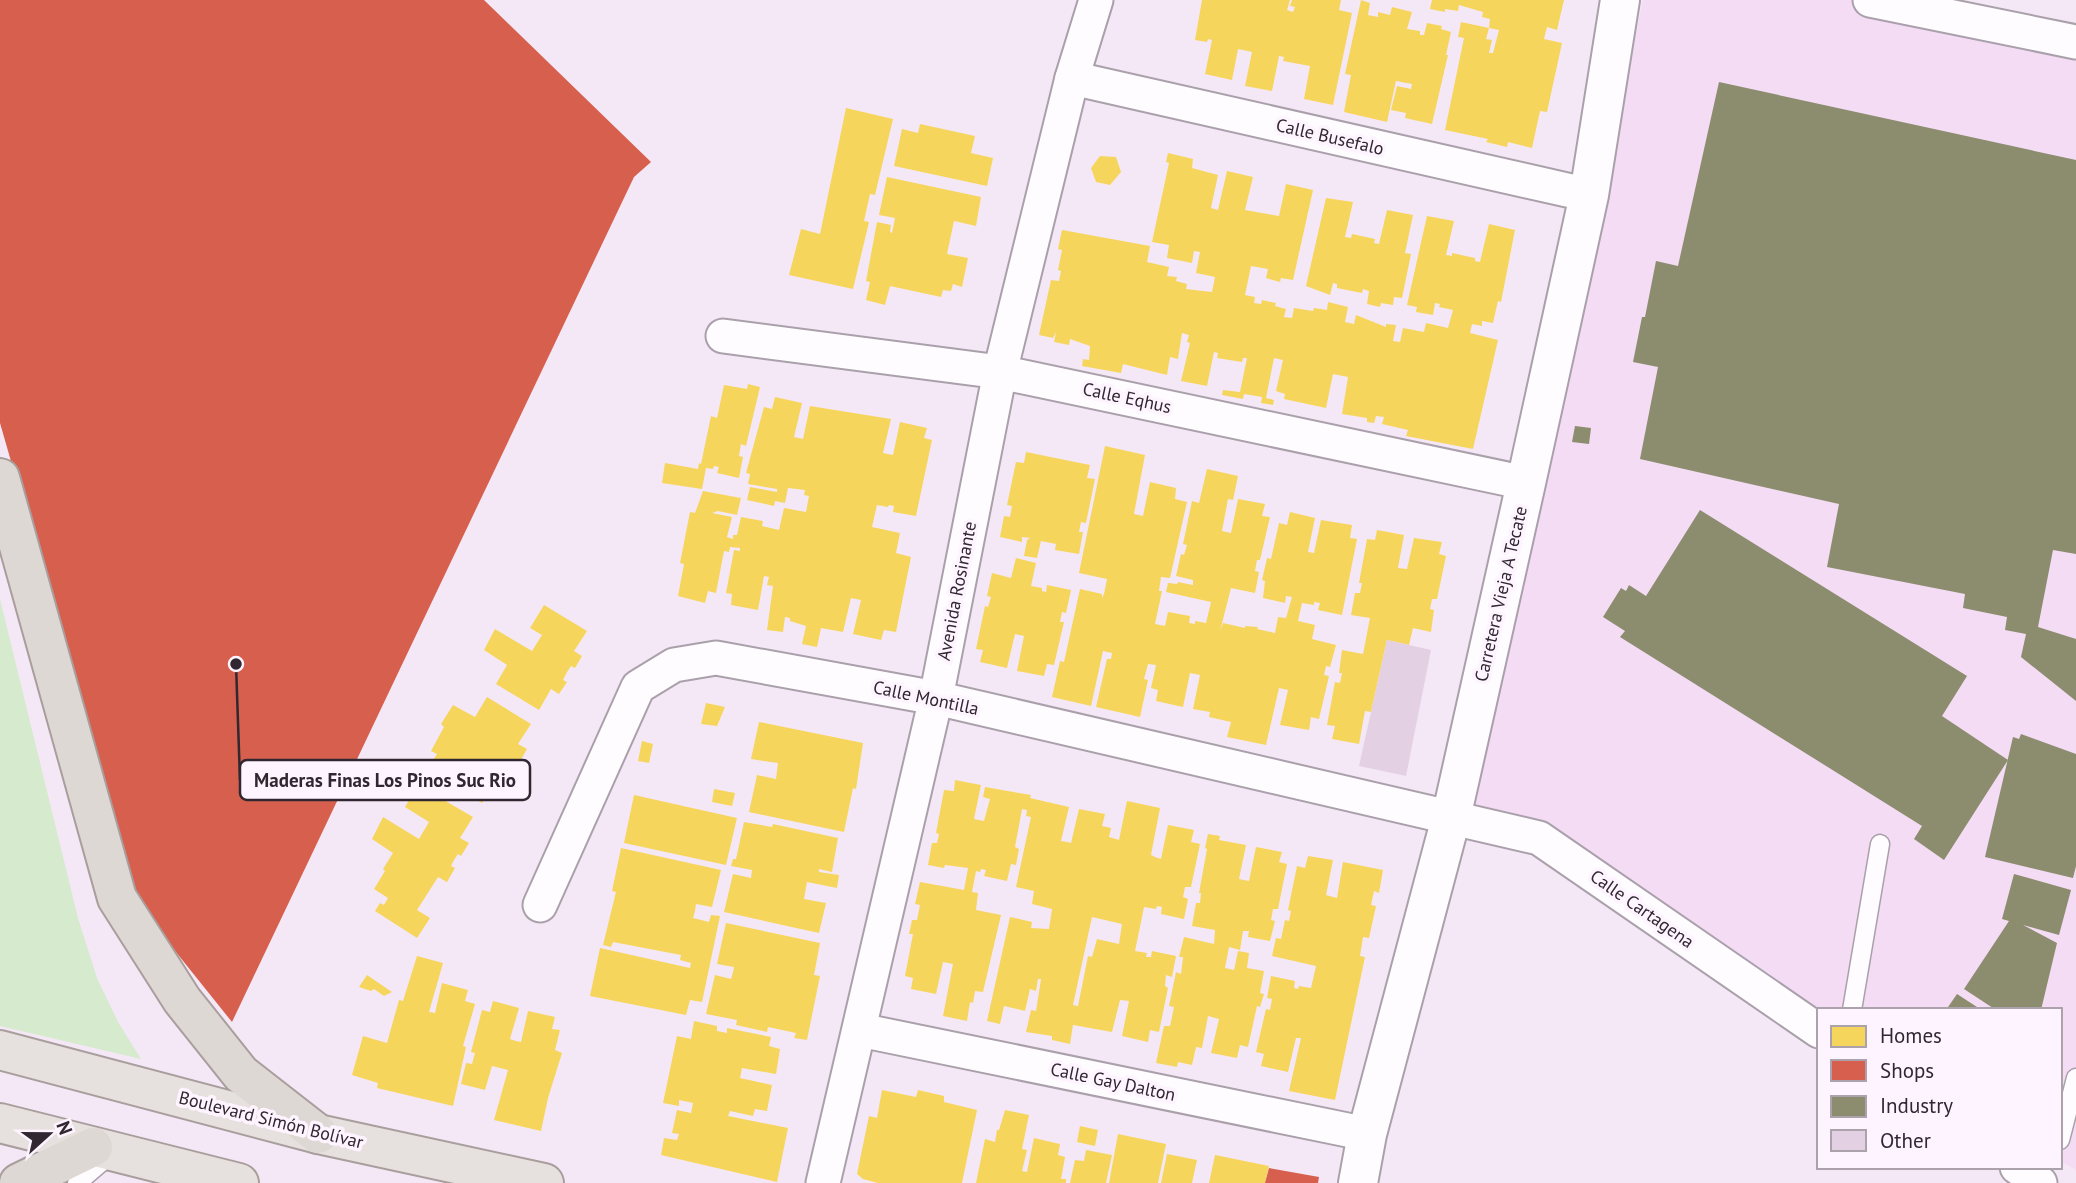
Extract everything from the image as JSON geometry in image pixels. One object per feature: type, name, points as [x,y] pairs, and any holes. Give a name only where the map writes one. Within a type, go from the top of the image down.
[{"type":"highway","points":[[0,478],[117,898],[182,1000],[241,1074],[318,1134]]},
{"type":"highway","points":[[19,1183],[103,1150]]},
{"type":"main road","name":"Boulevard Simón Bolívar","points":[[0,1049],[318,1134],[544,1183]]},
{"type":"main road","points":[[0,1123],[239,1183]]},
{"type":"street","name":"Avenida Rosinante","points":[[823,1183],[936,698],[1000,372],[1072,78],[1096,0]]},
{"type":"street","name":"Carretera Vieja A Tecate","points":[[1358,1183],[1367,1134],[1451,818],[1526,483],[1589,195],[1620,0]]},
{"type":"street","points":[[1870,0],[2076,42]]},
{"type":"street","name":"Calle Busefalo","points":[[1072,78],[1589,195]]},
{"type":"street","name":"Calle Eqhus","points":[[723,336],[1000,372],[1526,483]]},
{"type":"street","name":"Calle Montilla","points":[[540,905],[638,687],[674,665],[716,658],[936,698],[1451,818]]},
{"type":"street","name":"Calle Cartagena","points":[[1451,818],[1539,838],[1817,1030]]},
{"type":"street","name":"Calle Gay Dalton","points":[[860,1030],[1367,1134]]},
{"type":"street","points":[[2020,1169],[2040,1183]]},
{"type":"lane","points":[[1852,1008],[1880,844]]},
{"type":"lane","points":[[2062,1132],[2076,1078]]},
{"type":"lane","points":[[77,1183],[103,1150]]},
{"type":"shaded area","points":[[1643,0],[1918,0],[2076,37],[2076,1170],[2062,1162],[2062,1008],[1817,1008],[1817,1019],[1470,816]]},
{"type":"green space","points":[[0,599],[78,918],[97,978],[118,1022],[141,1059],[0,1026]]},
{"type":"building: Homes","points":[[1202,0],[1290,0],[1287,10],[1293,12],[1295,7],[1290,6],[1292,0],[1341,0],[1339,10],[1352,13],[1333,105],[1304,99],[1310,66],[1283,61],[1284,57],[1279,56],[1272,91],[1245,86],[1252,52],[1238,49],[1232,80],[1205,74],[1212,40],[1195,40]]},
{"type":"building: Homes","points":[[1361,0],[1370,3],[1368,15],[1378,17],[1378,12],[1390,15],[1392,7],[1412,12],[1407,29],[1420,31],[1420,35],[1424,35],[1427,23],[1442,26],[1441,29],[1451,32],[1432,124],[1405,118],[1406,113],[1391,110],[1397,86],[1411,89],[1412,84],[1396,81],[1387,122],[1344,112],[1351,75],[1345,74]]},
{"type":"building: Homes","points":[[1432,0],[1564,0],[1557,30],[1547,27],[1544,39],[1562,43],[1547,112],[1540,111],[1532,148],[1508,142],[1507,147],[1486,142],[1488,139],[1445,130],[1464,38],[1458,37],[1461,22],[1489,28],[1490,19],[1482,17],[1483,12],[1459,5],[1458,11],[1430,9]],"holes":[[[1489,28],[1499,30],[1493,53],[1489,53],[1492,40],[1486,39]]]},
{"type":"building: Homes","points":[[846,108],[893,119],[875,195],[870,194],[864,221],[869,222],[853,289],[789,275],[801,229],[820,234]]},
{"type":"building: Homes","points":[[920,124],[975,136],[971,153],[993,158],[987,186],[894,166],[902,129],[918,133]]},
{"type":"building: Homes","points":[[1168,153],[1193,159],[1192,168],[1218,175],[1211,208],[1218,210],[1227,171],[1253,177],[1245,210],[1279,216],[1286,184],[1313,190],[1293,280],[1281,278],[1280,282],[1266,278],[1268,269],[1251,266],[1245,295],[1255,297],[1254,303],[1261,304],[1262,300],[1276,303],[1275,306],[1286,309],[1284,317],[1292,318],[1294,308],[1327,310],[1328,302],[1348,307],[1345,322],[1354,324],[1356,315],[1386,327],[1386,324],[1396,325],[1393,341],[1400,342],[1403,328],[1424,332],[1426,323],[1448,328],[1453,310],[1439,307],[1440,304],[1435,303],[1433,315],[1416,312],[1417,307],[1407,305],[1427,216],[1454,221],[1446,255],[1452,256],[1452,253],[1475,258],[1475,261],[1480,262],[1489,224],[1515,230],[1501,302],[1498,301],[1493,323],[1482,321],[1482,326],[1472,324],[1470,333],[1498,340],[1473,449],[1406,436],[1408,430],[1382,424],[1384,417],[1376,416],[1374,423],[1367,422],[1367,418],[1342,414],[1348,377],[1333,374],[1326,408],[1284,399],[1285,394],[1276,391],[1283,360],[1274,358],[1266,398],[1274,400],[1273,405],[1261,403],[1262,397],[1244,394],[1243,399],[1222,395],[1223,390],[1240,392],[1247,358],[1243,358],[1242,362],[1217,358],[1218,353],[1214,352],[1207,386],[1181,381],[1190,343],[1187,342],[1189,335],[1182,333],[1178,359],[1170,357],[1167,375],[1123,364],[1121,373],[1082,366],[1083,359],[1089,360],[1090,346],[1070,339],[1069,345],[1054,342],[1056,332],[1053,338],[1039,335],[1051,280],[1059,281],[1062,250],[1058,249],[1062,230],[1150,246],[1147,262],[1169,267],[1167,276],[1177,277],[1176,281],[1187,284],[1186,289],[1212,292],[1215,277],[1196,273],[1200,252],[1194,251],[1192,263],[1167,258],[1169,245],[1152,242],[1169,163],[1166,162]]},
{"type":"building: Homes","points":[[1100,156],[1116,157],[1121,172],[1110,185],[1096,182],[1091,168]]},
{"type":"building: Homes","points":[[887,177],[981,197],[976,226],[954,221],[947,254],[968,258],[962,287],[953,284],[951,291],[943,290],[941,297],[890,286],[885,305],[866,300],[870,282],[866,281],[877,222],[891,225],[892,233],[895,218],[879,215]]},
{"type":"building: Homes","points":[[1326,198],[1353,202],[1345,237],[1351,238],[1352,234],[1375,239],[1374,243],[1379,244],[1387,210],[1413,215],[1405,253],[1411,254],[1402,298],[1394,297],[1393,305],[1381,303],[1380,307],[1367,304],[1369,291],[1363,289],[1362,293],[1337,288],[1337,284],[1333,283],[1330,295],[1306,286]]},
{"type":"building: Homes","points":[[748,384],[760,387],[746,446],[741,444],[739,456],[743,457],[739,478],[717,473],[719,467],[714,466],[713,469],[706,468],[702,489],[662,483],[665,463],[698,469],[711,416],[717,418],[724,385],[747,389]]},
{"type":"building: Homes","points":[[775,397],[802,403],[794,437],[803,439],[810,406],[891,419],[883,453],[893,455],[900,422],[927,428],[924,438],[932,440],[916,516],[893,512],[894,506],[877,505],[872,527],[900,533],[896,553],[911,557],[896,632],[884,630],[881,640],[853,634],[861,600],[851,598],[843,632],[821,628],[817,647],[802,644],[806,626],[790,621],[790,618],[785,617],[783,632],[767,630],[773,586],[767,585],[769,577],[764,576],[758,610],[731,605],[732,594],[726,593],[734,550],[740,551],[740,548],[730,547],[729,552],[724,551],[716,593],[708,591],[705,603],[678,596],[684,564],[680,563],[690,512],[695,513],[703,491],[741,498],[737,515],[718,511],[712,513],[732,517],[727,537],[733,539],[733,535],[737,535],[741,517],[763,521],[762,526],[779,530],[784,508],[806,512],[809,496],[804,495],[805,490],[788,488],[785,503],[775,501],[774,506],[747,500],[750,487],[777,492],[777,489],[748,484],[750,474],[746,473],[764,407],[772,409]]},
{"type":"building: Homes","points":[[1105,446],[1145,455],[1134,514],[1143,516],[1150,482],[1176,488],[1175,499],[1187,502],[1170,578],[1161,577],[1159,591],[1162,591],[1155,624],[1165,626],[1168,612],[1190,616],[1189,623],[1206,623],[1211,602],[1166,592],[1168,583],[1193,585],[1193,580],[1176,576],[1181,554],[1184,555],[1187,545],[1183,544],[1192,501],[1199,503],[1207,469],[1238,476],[1233,500],[1228,499],[1222,531],[1231,533],[1238,499],[1265,504],[1262,516],[1270,517],[1260,560],[1257,560],[1255,571],[1259,572],[1255,593],[1231,588],[1220,631],[1223,623],[1245,628],[1258,627],[1257,629],[1275,633],[1278,617],[1286,618],[1292,597],[1286,596],[1285,603],[1263,598],[1265,581],[1262,580],[1267,558],[1271,559],[1279,523],[1287,525],[1290,512],[1315,518],[1308,552],[1314,553],[1321,520],[1352,525],[1350,538],[1357,539],[1342,615],[1318,610],[1320,603],[1302,603],[1298,621],[1315,625],[1312,639],[1336,645],[1330,667],[1326,666],[1324,675],[1329,676],[1319,719],[1311,717],[1309,730],[1280,725],[1288,690],[1279,688],[1266,745],[1227,737],[1231,722],[1209,717],[1210,712],[1193,709],[1200,675],[1190,673],[1183,707],[1156,701],[1158,690],[1151,688],[1156,665],[1148,664],[1144,679],[1148,680],[1140,717],[1096,707],[1107,659],[1111,659],[1112,653],[1103,651],[1091,706],[1052,697],[1060,661],[1064,662],[1080,589],[1102,594],[1102,598],[1104,594],[1107,579],[1079,573]]},
{"type":"building: Homes","points":[[1026,452],[1090,465],[1087,478],[1095,479],[1086,523],[1081,522],[1079,532],[1083,532],[1079,554],[1055,550],[1056,544],[1041,541],[1037,558],[1024,556],[1027,540],[1030,538],[1022,537],[1022,542],[1000,537],[1004,516],[1010,517],[1012,506],[1007,505],[1016,462],[1024,463]]},
{"type":"building: Homes","points":[[1377,530],[1404,535],[1398,568],[1407,569],[1414,538],[1442,542],[1439,554],[1446,556],[1437,599],[1432,599],[1430,609],[1434,610],[1431,632],[1413,628],[1409,645],[1387,640],[1371,712],[1365,711],[1359,744],[1332,739],[1335,726],[1327,725],[1335,682],[1340,683],[1342,673],[1339,673],[1342,650],[1363,654],[1370,618],[1351,615],[1355,593],[1360,593],[1362,583],[1359,583],[1367,539],[1375,540]]},
{"type":"building: Homes","points":[[1016,558],[1036,563],[1031,586],[1042,588],[1042,591],[1046,592],[1047,585],[1071,590],[1066,613],[1062,612],[1060,622],[1064,622],[1054,665],[1047,664],[1044,676],[1017,671],[1024,636],[1015,634],[1007,668],[980,662],[983,650],[976,649],[985,606],[988,607],[991,597],[987,596],[992,573],[1011,578]]},
{"type":"building: Homes","points":[[544,605],[587,631],[574,651],[582,656],[575,668],[571,666],[567,672],[563,680],[567,682],[559,694],[551,689],[539,710],[496,684],[507,665],[484,650],[495,629],[532,651],[542,635],[530,628]]},
{"type":"building: Homes","points":[[487,697],[531,724],[518,744],[527,749],[519,763],[515,760],[507,773],[510,775],[503,788],[495,783],[482,803],[427,770],[437,754],[431,751],[444,727],[441,724],[453,705],[475,717]]},
{"type":"building: Homes","points":[[706,703],[725,707],[717,726],[701,724]]},
{"type":"building: Homes","points":[[759,722],[863,743],[856,789],[853,788],[844,832],[749,812],[757,775],[776,779],[778,763],[751,759]]},
{"type":"building: Homes","points":[[642,741],[653,744],[649,763],[638,761]]},
{"type":"building: Homes","points":[[955,780],[981,785],[974,819],[984,821],[990,799],[983,797],[985,787],[1031,795],[1030,798],[1069,807],[1061,841],[1071,843],[1079,809],[1105,814],[1102,826],[1111,828],[1109,837],[1119,840],[1127,801],[1160,808],[1151,855],[1161,859],[1168,825],[1194,830],[1191,842],[1200,844],[1191,887],[1185,887],[1183,897],[1188,899],[1184,919],[1161,914],[1162,907],[1144,907],[1135,951],[1147,953],[1146,957],[1151,957],[1152,951],[1176,956],[1172,977],[1166,975],[1165,986],[1168,988],[1159,1032],[1150,1030],[1148,1042],[1122,1036],[1129,1001],[1120,1000],[1112,1032],[1073,1025],[1070,1044],[1052,1040],[1052,1036],[1026,1032],[1031,1010],[1036,1011],[1041,979],[1038,979],[1036,991],[1030,989],[1025,1011],[1004,1006],[1000,1024],[987,1021],[1010,917],[1032,922],[1031,928],[1049,929],[1052,909],[1032,904],[1034,891],[1016,887],[1031,817],[1026,816],[1027,810],[1022,809],[1015,847],[1019,849],[1016,865],[1011,864],[1007,881],[984,876],[986,870],[976,871],[972,892],[978,893],[976,910],[1001,915],[983,992],[975,991],[967,1021],[943,1016],[953,964],[943,962],[936,994],[911,989],[913,978],[905,976],[913,934],[909,934],[912,920],[917,920],[920,905],[915,904],[920,882],[964,890],[968,868],[928,865],[932,843],[937,843],[939,834],[936,833],[944,790],[954,791]],"holes":[[[1092,917],[1122,924],[1119,944],[1097,939],[1092,957],[1088,956],[1078,1006],[1073,1005]]]},
{"type":"building: Homes","points":[[418,785],[473,817],[460,838],[469,843],[461,856],[458,854],[454,860],[451,866],[455,868],[447,882],[438,877],[417,910],[430,918],[417,938],[375,911],[380,903],[384,905],[388,898],[374,889],[393,853],[372,839],[383,817],[419,839],[429,822],[405,807]]},
{"type":"building: Homes","points":[[714,789],[735,793],[732,806],[712,802]]},
{"type":"building: Homes","points":[[634,795],[737,818],[726,865],[624,843]]},
{"type":"building: Homes","points":[[744,822],[772,827],[773,824],[838,838],[832,872],[819,869],[819,872],[839,875],[837,888],[807,882],[804,899],[826,903],[819,933],[724,912],[733,874],[751,878],[752,870],[731,866],[733,859],[736,859]]},
{"type":"building: Homes","points":[[1208,834],[1220,836],[1219,840],[1246,845],[1239,879],[1249,881],[1256,847],[1282,852],[1279,862],[1287,864],[1278,909],[1273,909],[1271,920],[1275,921],[1270,941],[1248,937],[1249,931],[1243,931],[1240,950],[1229,947],[1225,968],[1234,970],[1238,951],[1249,953],[1247,968],[1264,971],[1260,993],[1264,994],[1260,1007],[1257,1006],[1248,1047],[1240,1045],[1237,1058],[1211,1053],[1219,1019],[1208,1016],[1202,1048],[1196,1047],[1192,1065],[1178,1062],[1177,1067],[1156,1063],[1164,1026],[1170,1026],[1174,1007],[1169,1006],[1176,972],[1181,974],[1183,957],[1179,957],[1184,937],[1214,944],[1215,930],[1192,926],[1196,903],[1200,903],[1199,893]]},
{"type":"building: Homes","points":[[621,848],[721,870],[712,907],[696,904],[693,918],[709,922],[711,915],[720,916],[702,1002],[690,1000],[686,1015],[590,996],[600,948],[690,968],[691,963],[680,960],[681,955],[613,942],[611,947],[603,945],[616,892],[612,891]]},
{"type":"building: Homes","points":[[1308,856],[1333,860],[1326,895],[1337,898],[1343,862],[1383,870],[1379,893],[1374,891],[1371,905],[1376,906],[1369,938],[1363,937],[1360,956],[1365,957],[1335,1100],[1289,1091],[1301,1038],[1296,1038],[1288,1072],[1261,1066],[1264,1054],[1256,1052],[1266,1009],[1270,1010],[1272,999],[1267,998],[1271,976],[1295,981],[1294,988],[1311,988],[1316,966],[1272,956],[1276,938],[1281,939],[1285,920],[1289,921],[1291,911],[1288,910],[1297,866],[1305,868]]},
{"type":"building: Homes","points":[[726,923],[820,943],[814,975],[820,976],[807,1040],[794,1038],[796,1033],[768,1027],[767,1032],[736,1025],[737,1020],[706,1014],[715,975],[731,979],[733,972],[734,967],[717,964]]},
{"type":"building: Homes","points":[[417,956],[443,963],[429,1012],[435,1013],[442,983],[468,990],[465,1001],[475,1004],[463,1046],[466,1047],[453,1106],[377,1088],[378,1083],[352,1075],[363,1036],[387,1043],[399,1000],[403,1001]]},
{"type":"building: Homes","points":[[367,975],[392,992],[384,996],[374,989],[371,991],[359,987]]},
{"type":"building: Homes","points":[[493,1001],[519,1008],[510,1039],[521,1042],[528,1011],[555,1017],[552,1029],[560,1030],[555,1050],[562,1053],[541,1131],[494,1120],[508,1070],[492,1066],[485,1090],[461,1084],[466,1063],[472,1064],[475,1053],[471,1052],[482,1010],[490,1012]]},
{"type":"building: Homes","points":[[694,1021],[717,1026],[717,1031],[727,1033],[727,1028],[771,1037],[769,1046],[780,1049],[776,1074],[742,1068],[740,1078],[772,1085],[767,1111],[755,1109],[753,1116],[730,1111],[728,1116],[788,1128],[777,1182],[661,1155],[664,1138],[677,1140],[679,1134],[672,1133],[677,1110],[691,1113],[693,1103],[679,1100],[679,1106],[663,1103],[677,1036],[691,1039]]},
{"type":"building: Homes","points":[[882,1090],[916,1097],[918,1090],[944,1096],[944,1102],[977,1110],[962,1183],[878,1183],[863,1179],[857,1174],[869,1116],[877,1118]]},
{"type":"building: Homes","points":[[1005,1110],[1029,1115],[1022,1149],[1027,1150],[1022,1171],[1027,1172],[1034,1138],[1060,1144],[1058,1155],[1065,1157],[1061,1179],[1066,1179],[1066,1183],[976,1183],[985,1139],[995,1142]]},
{"type":"building: Homes","points":[[1080,1126],[1098,1130],[1095,1146],[1077,1142]]},
{"type":"building: Homes","points":[[1118,1134],[1166,1144],[1158,1183],[1109,1183]]},
{"type":"building: Homes","points":[[1086,1150],[1112,1155],[1106,1183],[1070,1183],[1075,1160],[1084,1161]]},
{"type":"building: Homes","points":[[1167,1154],[1197,1160],[1192,1183],[1161,1183]]},
{"type":"building: Homes","points":[[1215,1155],[1269,1166],[1265,1183],[1209,1183]]},
{"type":"building: Shops","points":[[0,0],[484,0],[651,162],[634,177],[232,1022],[139,906],[0,423]]},
{"type":"building: Shops","points":[[1269,1168],[1319,1177],[1318,1183],[1265,1183]]},
{"type":"building: Industry","points":[[1719,82],[2076,160],[2076,554],[2053,550],[2038,627],[2076,639],[2076,701],[2021,657],[2026,634],[2005,630],[2007,617],[1963,608],[1965,594],[1827,567],[1839,504],[1640,459],[1658,367],[1633,362],[1642,317],[1645,317],[1656,261],[1678,266]]},
{"type":"building: Industry","points":[[1575,426],[1591,428],[1589,444],[1572,442]]},
{"type":"building: Industry","points":[[1700,510],[1967,676],[1942,716],[2008,760],[1944,860],[1914,839],[1922,826],[1620,637],[1625,631],[1603,617],[1621,588],[1626,591],[1629,585],[1646,596]]},
{"type":"building: Industry","points":[[2021,734],[2076,754],[2076,866],[2073,878],[1985,857],[2013,737],[2019,739]]},
{"type":"building: Industry","points":[[2014,874],[2071,890],[2059,935],[2023,925],[2057,943],[2041,1008],[1993,1008],[1964,989],[2009,921],[2002,919]]},
{"type":"building: Industry","points":[[1957,994],[1977,1007],[1976,1008],[1947,1008]]},
{"type":"building: Other","points":[[1387,640],[1431,650],[1406,776],[1359,766]]},
{"type":"place","name":"Maderas Finas Los Pinos Suc Rio","points":[[236,664]]}]
